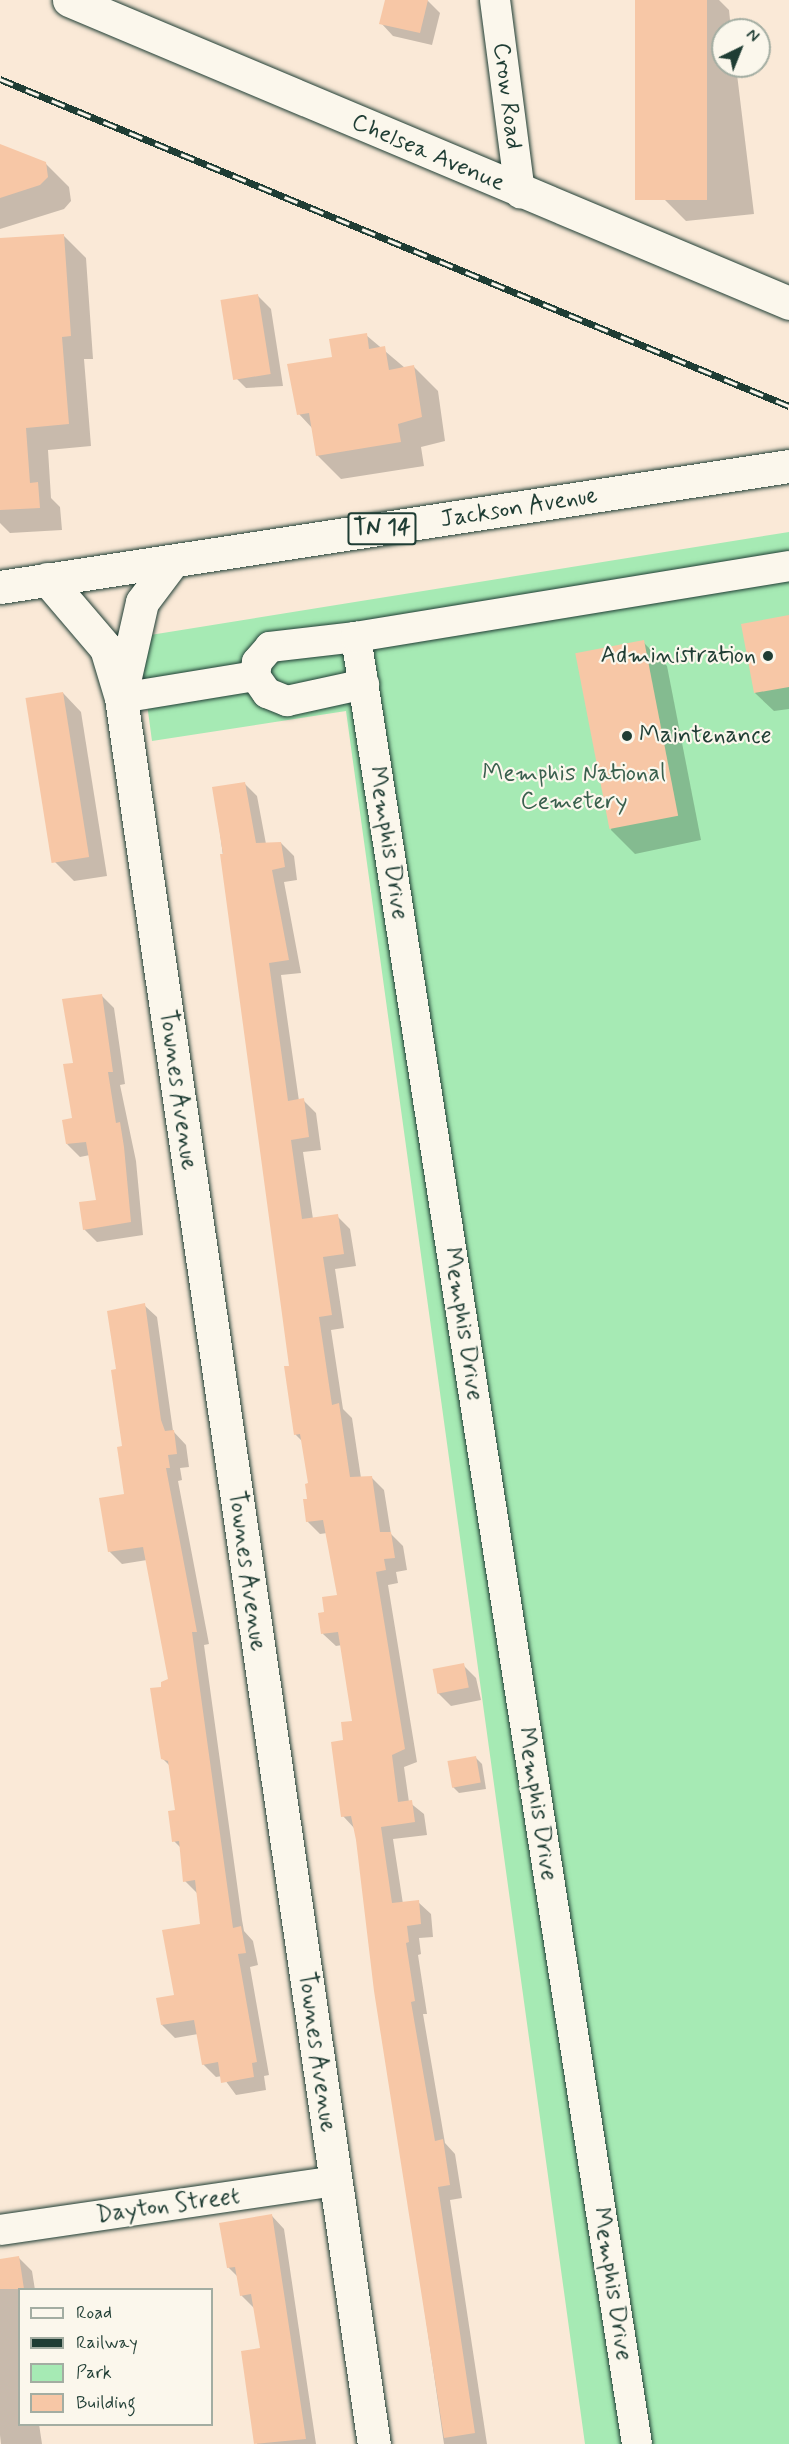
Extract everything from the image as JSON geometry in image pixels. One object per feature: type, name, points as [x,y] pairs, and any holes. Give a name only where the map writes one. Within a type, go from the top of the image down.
[{"type":"street","name":"Chelsea Avenue","points":[[69,0],[520,193],[786,298]]},
{"type":"street","name":"Crow Road","points":[[495,0],[520,193]]},
{"type":"street","name":"Jackson Avenue","points":[[0,587],[789,466]]},
{"type":"street","name":"Townes Avenue","points":[[121,698],[142,602],[172,562]]},
{"type":"street","points":[[364,684],[287,701],[267,693],[255,676],[257,662],[270,647],[356,636],[789,566]]},
{"type":"street","name":"Townes Avenue","points":[[47,579],[106,648],[121,698],[374,2444]]},
{"type":"street","name":"Memphis Drive","points":[[356,636],[637,2444]]},
{"type":"street","points":[[121,698],[255,676]]},
{"type":"street","name":"Dayton Street","points":[[0,2230],[336,2181]]},
{"type":"green space","name":"Memphis National Cemetery","points":[[789,532],[789,2444],[585,2444],[346,711],[152,741],[138,637]]},
{"type":"building","points":[[385,0],[428,0],[420,33],[379,24]]},
{"type":"building","points":[[635,0],[707,0],[707,200],[635,200]]},
{"type":"building","points":[[0,144],[46,162],[48,177],[40,185],[0,198]]},
{"type":"building","points":[[64,234],[71,336],[62,337],[69,424],[26,428],[30,483],[38,482],[40,508],[0,510],[0,238]]},
{"type":"building","points":[[258,294],[271,374],[233,380],[220,300]]},
{"type":"building","points":[[367,333],[369,349],[385,346],[389,370],[414,365],[422,417],[398,424],[401,442],[316,456],[309,413],[297,415],[287,364],[332,357],[329,339]]},
{"type":"building","name":"Administration","points":[[789,615],[789,687],[754,693],[741,624]]},
{"type":"building","name":"Maintenance","points":[[644,640],[678,816],[609,829],[575,653]]},
{"type":"building","points":[[63,692],[89,857],[52,863],[25,698]]},
{"type":"building","points":[[245,782],[256,843],[281,842],[285,867],[272,870],[289,960],[269,963],[288,1101],[304,1098],[309,1137],[291,1140],[302,1219],[338,1214],[344,1254],[323,1257],[332,1315],[319,1317],[332,1405],[339,1403],[350,1477],[372,1476],[380,1532],[391,1532],[395,1558],[384,1559],[386,1570],[376,1572],[405,1749],[392,1755],[398,1802],[412,1800],[415,1822],[381,1827],[392,1903],[419,1900],[421,1924],[407,1926],[409,1942],[406,1943],[415,2001],[411,2002],[435,2141],[443,2139],[450,2185],[438,2187],[475,2433],[444,2438],[374,1991],[356,1840],[351,1816],[341,1817],[331,1742],[343,1740],[341,1722],[352,1721],[338,1632],[321,1634],[318,1613],[324,1612],[322,1597],[337,1595],[323,1520],[306,1522],[303,1499],[307,1499],[305,1484],[308,1483],[300,1434],[294,1435],[284,1366],[289,1366],[220,854],[223,854],[212,787]]},
{"type":"building","points":[[102,994],[113,1072],[108,1072],[116,1123],[120,1122],[124,1147],[131,1222],[83,1230],[79,1202],[96,1200],[86,1142],[66,1144],[62,1120],[72,1118],[63,1064],[73,1063],[62,999]]},
{"type":"building","points":[[145,1303],[161,1420],[165,1431],[174,1430],[177,1454],[168,1455],[170,1468],[166,1468],[197,1632],[192,1632],[233,1928],[241,1926],[246,1953],[238,1954],[257,2062],[252,2063],[254,2077],[221,2083],[218,2062],[202,2065],[194,2020],[161,2025],[156,1998],[174,1995],[162,1930],[200,1924],[195,1880],[183,1882],[179,1841],[172,1842],[168,1811],[175,1810],[168,1761],[161,1759],[150,1688],[161,1687],[161,1682],[168,1679],[143,1547],[108,1552],[99,1498],[124,1494],[117,1447],[122,1446],[111,1370],[116,1369],[107,1311]]},
{"type":"building","points":[[464,1663],[469,1688],[437,1694],[433,1669]]},
{"type":"building","points":[[476,1756],[481,1783],[452,1788],[447,1761]]},
{"type":"building","points":[[272,2214],[306,2439],[254,2444],[241,2351],[260,2348],[251,2294],[240,2296],[235,2267],[227,2268],[219,2223]]},
{"type":"building","points":[[19,2256],[24,2288],[0,2289],[0,2259]]},
{"type":"railway","points":[[0,79],[789,406]]},
{"type":"place","name":"Administration","points":[[768,656]]},
{"type":"place","name":"Maintenance","points":[[627,736]]}]
